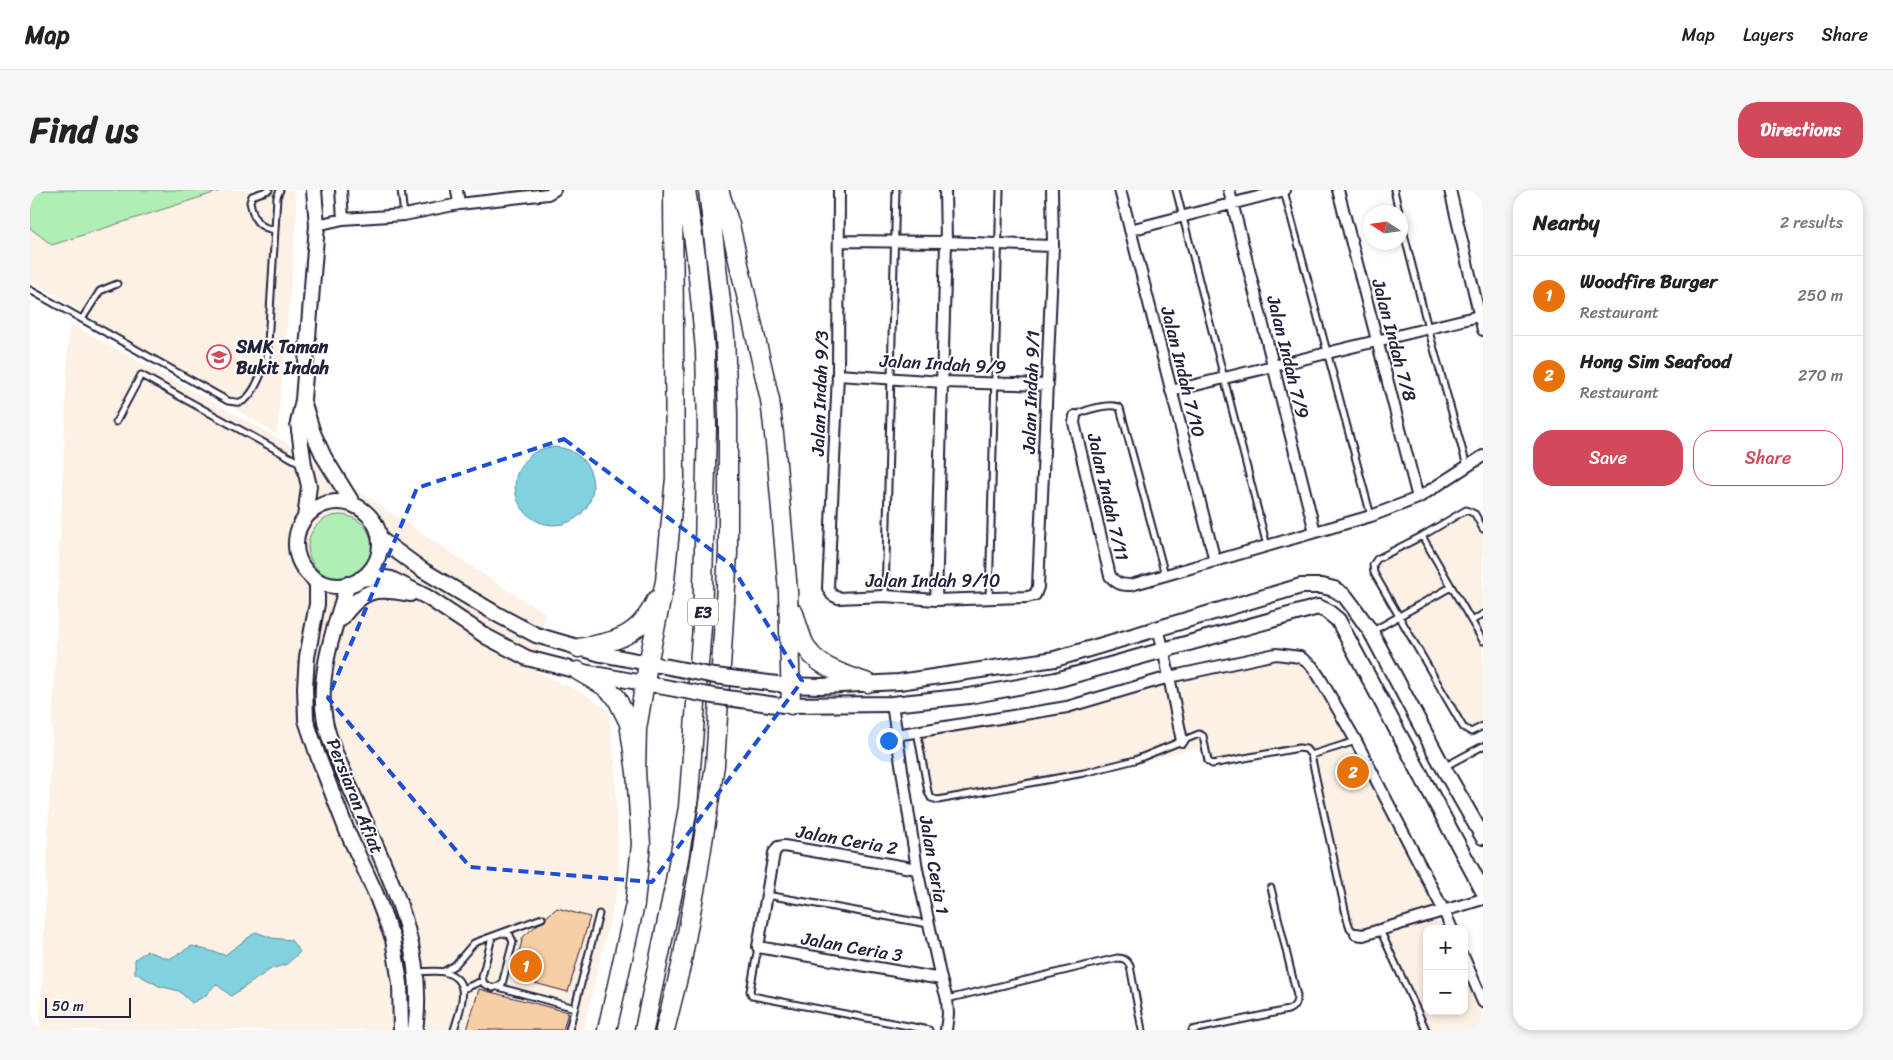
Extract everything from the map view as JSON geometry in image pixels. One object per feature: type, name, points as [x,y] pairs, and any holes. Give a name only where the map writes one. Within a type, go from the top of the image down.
[{"type":"highway","points":[[636,772],[637,729],[652,685],[656,665],[675,478],[672,190]]},
{"type":"highway","name":"E3","points":[[644,1030],[673,892],[688,807],[702,626],[707,427],[705,359],[696,256],[686,190]]},
{"type":"highway","name":"E3","points":[[665,1030],[681,966],[715,765],[728,553],[728,413],[725,336],[708,190]]},
{"type":"highway","points":[[719,190],[730,225],[770,400],[788,591],[783,705]]},
{"type":"highway","points":[[579,648],[610,642],[629,634],[649,616],[665,581]]},
{"type":"highway","points":[[788,591],[804,644],[815,660],[868,683]]},
{"type":"highway","points":[[578,671],[604,686],[616,697],[628,723],[636,772],[641,844],[635,904],[608,1030]]},
{"type":"main road","points":[[305,518],[309,486],[298,423],[303,400],[316,225],[314,190]]},
{"type":"main road","points":[[303,400],[313,433],[324,457],[353,504]]},
{"type":"main road","points":[[354,582],[369,572],[376,562],[380,539],[377,528],[371,518],[353,504],[327,503],[315,509],[305,518],[299,528],[296,540],[297,553],[302,564],[309,574],[321,582],[334,586],[354,582],[378,577],[391,579],[427,597],[487,636],[527,658],[578,671],[652,685],[713,696],[783,705],[892,704],[969,696],[1056,680],[1318,607],[1327,611],[1338,620],[1483,891]]},
{"type":"main road","points":[[380,539],[421,569],[500,616],[536,634],[579,648],[656,665],[715,676],[784,685],[899,682],[1055,659],[1301,586],[1322,586],[1334,589],[1345,596],[1371,632],[1443,767],[1483,837]]},
{"type":"main road","name":"Persiaran Afiat","points":[[309,574],[317,584],[317,604],[307,657],[305,686],[306,720],[318,756],[393,940],[400,983],[401,1030]]},
{"type":"main road","name":"Persiaran Afiat","points":[[354,582],[334,627],[330,645],[323,693],[325,721],[340,764],[390,875],[408,927],[415,972],[415,1030]]},
{"type":"main road","points":[[334,627],[352,604],[375,590],[391,590],[427,597]]},
{"type":"main road","points":[[306,707],[324,708]]},
{"type":"street","points":[[341,190],[343,219]]},
{"type":"street","points":[[457,190],[458,204]]},
{"type":"street","points":[[316,225],[343,219],[404,215],[512,194],[548,194],[555,190]]},
{"type":"street","name":"Jalan Indah 9/3","points":[[832,595],[828,588],[838,375],[839,190]]},
{"type":"street","points":[[936,600],[943,382],[946,242],[945,190]]},
{"type":"street","name":"Jalan Indah 9/1","points":[[1035,595],[1038,588],[1048,384],[1053,246],[1052,190]]},
{"type":"street","name":"Jalan Indah 7/10","points":[[1120,190],[1215,561]]},
{"type":"street","name":"Jalan Indah 7/9","points":[[1229,190],[1315,532]]},
{"type":"street","points":[[1130,230],[1285,190]]},
{"type":"street","name":"Jalan Indah 7/8","points":[[1338,190],[1418,498]]},
{"type":"street","points":[[1450,190],[1483,330]]},
{"type":"street","points":[[839,241],[1053,246]]},
{"type":"street","points":[[1172,391],[1481,315]]},
{"type":"street","name":"Jalan Indah 9/9","points":[[838,375],[943,382],[1048,384]]},
{"type":"street","name":"Jalan Indah 7/11","points":[[1075,416],[1074,423],[1110,576],[1116,583],[1131,585],[1166,576]]},
{"type":"street","points":[[1166,576],[1371,516],[1418,498],[1483,456]]},
{"type":"street","name":"Jalan Indah 9/10","points":[[832,595],[838,598],[885,596],[936,600],[1027,597],[1035,595]]},
{"type":"street","points":[[1158,628],[1182,741]]},
{"type":"street","points":[[896,735],[1067,707],[1169,677],[1276,654],[1300,657],[1312,666],[1356,741],[1450,925]]},
{"type":"street","name":"Jalan Ceria 1","points":[[892,704],[917,869],[947,999],[946,1030]]},
{"type":"street","name":"Jalan Ceria 2","points":[[766,895],[774,853],[778,847],[784,846],[917,869]]},
{"type":"street","points":[[758,946],[766,895]]},
{"type":"street","points":[[1356,934],[1363,935],[1483,898]]},
{"type":"street","name":"Jalan Ceria 3","points":[[758,946],[941,979]]},
{"type":"street","points":[[1468,967],[1483,1002]]},
{"type":"lane","points":[[269,190],[252,196],[250,202],[258,223],[265,228],[275,230]]},
{"type":"lane","points":[[30,290],[228,401],[240,402],[248,397],[267,360],[277,197],[280,190]]},
{"type":"lane","points":[[401,190],[404,215]]},
{"type":"lane","points":[[885,596],[896,190]]},
{"type":"lane","points":[[989,598],[1000,190]]},
{"type":"lane","points":[[1176,190],[1267,546]]},
{"type":"lane","points":[[1285,190],[1371,516]]},
{"type":"lane","points":[[1394,190],[1397,205]]},
{"type":"lane","points":[[1408,249],[1467,467]]},
{"type":"lane","points":[[82,319],[100,291],[116,284]]},
{"type":"lane","points":[[116,422],[142,375],[304,465]]},
{"type":"lane","points":[[1075,416],[1080,412],[1112,405],[1120,408],[1166,576]]},
{"type":"lane","points":[[1483,529],[1472,512],[1466,510],[1422,536],[1377,559],[1373,565],[1374,573],[1463,727],[1471,732],[1483,726]]},
{"type":"lane","points":[[1422,536],[1483,641]]},
{"type":"lane","points":[[1371,632],[1451,586]]},
{"type":"lane","points":[[1472,621],[1483,614]]},
{"type":"lane","points":[[917,732],[928,792],[931,798],[938,800],[1084,773],[1135,760],[1199,734],[1203,736],[1208,762],[1212,764],[1299,748],[1306,749],[1311,755],[1347,920],[1350,928],[1356,934]]},
{"type":"lane","points":[[1311,755],[1356,741]]},
{"type":"lane","points":[[1443,767],[1483,746]]},
{"type":"lane","points":[[1192,1030],[1288,1010],[1297,1002],[1272,888]]},
{"type":"lane","points":[[766,895],[929,924]]},
{"type":"lane","points":[[569,1030],[599,914]]},
{"type":"lane","points":[[443,972],[455,965],[474,943],[542,918]]},
{"type":"lane","points":[[1380,930],[1426,1030]]},
{"type":"lane","points":[[498,987],[502,984],[513,942],[510,935],[502,933]]},
{"type":"lane","points":[[482,981],[492,937]]},
{"type":"lane","points":[[758,946],[750,991],[752,996],[929,1030]]},
{"type":"lane","points":[[947,999],[1123,958],[1128,961],[1130,966],[1142,1030]]},
{"type":"lane","points":[[415,972],[443,972],[459,981],[464,997],[454,1030]]},
{"type":"lane","points":[[482,981],[488,986],[575,1008]]},
{"type":"lane","points":[[463,989],[482,981]]},
{"type":"highlighted area","points":[[564,439],[731,565],[802,681],[652,882],[470,867],[328,698],[417,488]]},
{"type":"shaded area","name":"SMK Taman Bukit Indah","points":[[30,190],[294,190],[297,216],[277,435],[30,280]]},
{"type":"shaded area","points":[[69,323],[290,445],[502,587],[545,613],[535,671],[585,694],[608,710],[615,763],[619,883],[583,1030],[40,1030]]},
{"type":"shaded area","points":[[1464,507],[1475,511],[1483,524],[1483,729],[1472,735],[1460,730],[1371,575],[1369,566],[1374,557]]},
{"type":"shaded area","points":[[1301,653],[1454,925],[1423,925],[1423,1015],[1468,1015],[1468,956],[1483,991],[1483,1030],[1422,1030],[1379,936],[1364,939],[1349,936],[1308,756],[1305,752],[1298,751],[1212,767],[1206,763],[1202,747],[990,794],[939,802],[930,800],[925,792],[914,728],[1065,704]]},
{"type":"green space","points":[[30,190],[223,190],[52,245],[30,228]]},
{"type":"green space","points":[[340,515],[358,521],[366,529],[372,547],[366,565],[358,573],[340,579],[322,573],[314,565],[308,547],[314,529],[322,521]]},
{"type":"water","points":[[546,447],[562,447],[576,453],[587,464],[593,478],[593,494],[587,508],[576,519],[562,525],[546,525],[532,519],[521,508],[515,494],[515,478],[521,464],[532,453]]},
{"type":"water","points":[[256,932],[272,938],[291,940],[300,952],[287,964],[271,969],[231,996],[216,984],[205,996],[192,1003],[179,991],[159,986],[135,973],[135,959],[147,951],[169,959],[192,946],[225,955]]},
{"type":"building","points":[[557,908],[590,917],[568,992],[512,977],[523,937],[538,924],[545,921],[546,917]]},
{"type":"building","points":[[479,989],[568,1012],[563,1030],[467,1030]]},
{"type":"place","name":"SMK Taman Bukit Indah","points":[[219,357]]},
{"type":"place","name":"Hong Sim Seafood","points":[[1353,772]]},
{"type":"place","name":"Woodfire Burger","points":[[526,966]]}]
